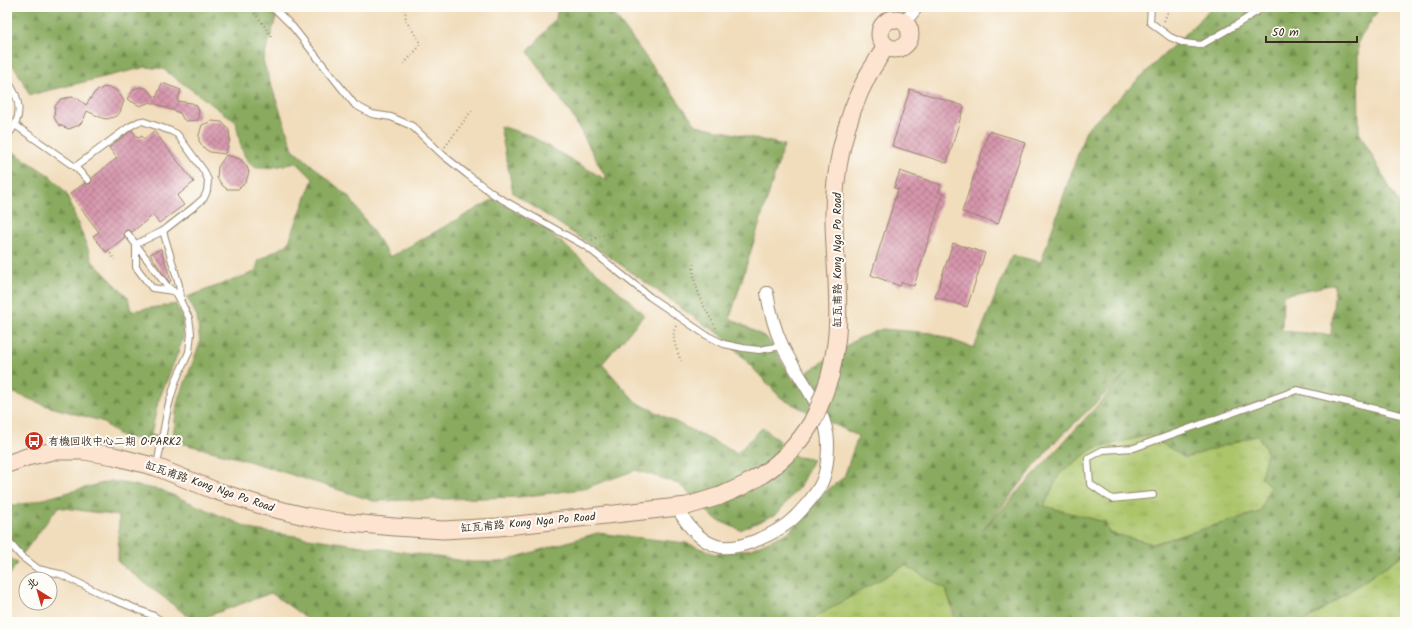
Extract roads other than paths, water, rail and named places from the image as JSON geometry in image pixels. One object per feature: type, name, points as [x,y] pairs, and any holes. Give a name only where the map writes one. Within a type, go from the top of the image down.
[{"type":"street","name":"缸瓦甫路 Kong Nga Po Road","points":[[7,464],[26,456],[53,451],[84,450],[156,467],[216,491],[267,507],[340,522],[443,530],[498,527],[677,508],[720,496],[749,483],[774,466],[801,438],[812,422],[830,376],[837,335],[838,312],[834,224],[835,203],[839,162],[844,140],[854,106],[869,74],[886,46],[892,49],[897,49],[908,42],[910,33],[905,22],[917,7]]},
{"type":"street","points":[[677,508],[690,527],[702,538],[718,546],[730,548],[767,536],[788,523],[805,506],[821,484],[826,465],[828,443],[827,432],[822,416],[782,346],[774,327],[767,293]]},
{"type":"lane","points":[[270,7],[278,12],[292,26],[355,105],[372,114],[391,117],[412,126],[444,156],[496,196],[587,247],[650,296],[706,335],[724,344],[759,350],[782,346]]},
{"type":"lane","points":[[1151,7],[1150,22],[1160,30],[1170,37],[1184,43],[1201,45],[1264,7]]},
{"type":"lane","points":[[7,81],[13,88],[18,100],[19,116],[7,136]]},
{"type":"lane","points":[[75,167],[138,122],[142,121],[177,134],[204,171],[208,180],[208,191],[204,198],[163,231],[136,244]]},
{"type":"lane","points":[[15,124],[75,167],[88,180]]},
{"type":"lane","points":[[156,467],[168,406],[176,380],[189,352],[191,333],[189,318],[182,301],[179,285],[163,231]]},
{"type":"lane","points":[[128,234],[167,286],[177,294],[182,301]]},
{"type":"lane","points":[[136,244],[136,267],[152,288],[173,291]]},
{"type":"lane","points":[[1152,495],[1112,499],[1090,484],[1088,458],[1103,450],[1134,448],[1297,390],[1405,416]]},
{"type":"lane","points":[[7,540],[20,556],[38,569],[60,574],[110,598],[154,616],[164,622]]},
{"type":"place","name":"有機回收中心二期 O·PARK2","points":[[34,441]]}]
